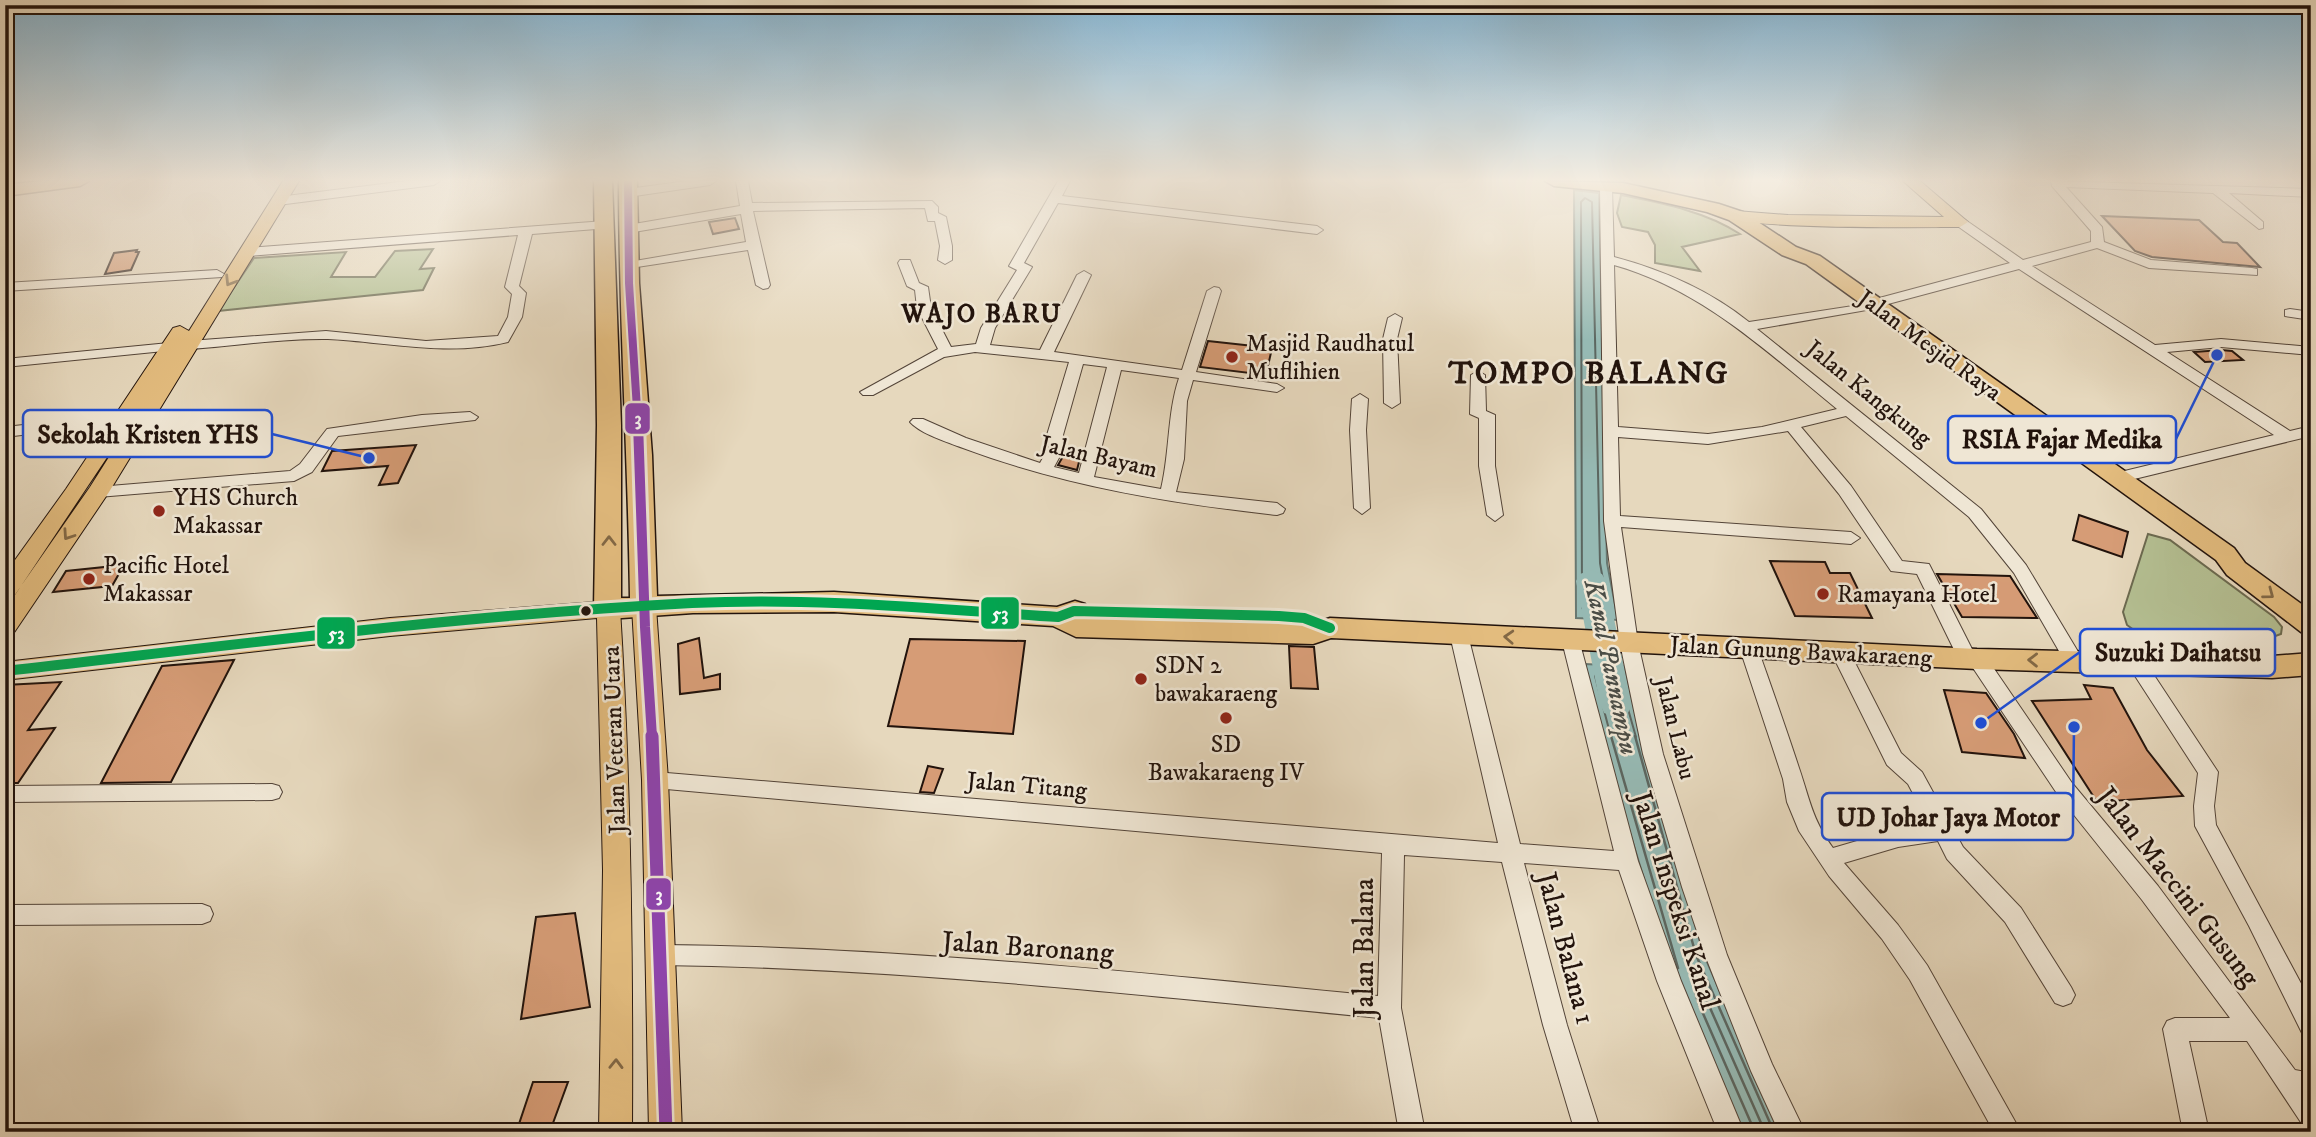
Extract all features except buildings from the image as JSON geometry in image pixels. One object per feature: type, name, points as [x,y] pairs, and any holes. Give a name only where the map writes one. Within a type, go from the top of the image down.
[{"type":"highway","name":"Jalan Veteran Utara","points":[[606,234],[610,425],[608,609]]},
{"type":"highway","name":"Jalan Veteran Utara","points":[[628,234],[644,607]]},
{"type":"highway","name":"Jalan Mesjid Raya","points":[[1766,234],[1789,250],[1798,262],[1867,305],[2067,449],[2211,559],[2236,569],[2310,625]]},
{"type":"highway","points":[[606,286],[629,274]]},
{"type":"highway","points":[[610,425],[637,419]]},
{"type":"highway","name":"Jalan Mesjid Raya","points":[[2067,449],[2118,478],[2225,554],[2236,569]]},
{"type":"highway","name":"Jalan Gunung Bawakaraeng","points":[[608,609],[693,603],[834,602],[1058,617],[1076,627],[1313,634],[1331,628],[1973,659],[2272,667],[2311,664]]},
{"type":"highway","name":"Jalan Gunung Bawakaraeng","points":[[2272,667],[2311,675]]},
{"type":"main road","points":[[5,592],[74,494],[241,234]]},
{"type":"main road","points":[[5,628],[98,492],[259,234]]},
{"type":"main road","points":[[169,347],[189,345]]},
{"type":"main road","name":"Jalan Veteran Utara","points":[[644,607],[655,780],[666,1132]]},
{"type":"main road","name":"Jalan Veteran Utara","points":[[608,609],[616,741],[619,908],[615,1132]]},
{"type":"main road","name":"Jalan Gunung Bawakaraeng","points":[[5,671],[390,627],[608,609]]},
{"type":"street","points":[[248,252],[485,234]]},
{"type":"street","points":[[189,345],[326,335],[417,345],[462,344],[503,339],[515,317],[519,293],[512,287],[525,234]]},
{"type":"street","points":[[751,234],[763,285]]},
{"type":"street","points":[[944,234],[946,260]]},
{"type":"street","points":[[982,348],[988,328],[1036,234]]},
{"type":"street","name":"Jalan Labu","points":[[1602,234],[1607,259],[1612,522],[1627,643],[1653,754],[1704,921],[1763,1071],[1793,1132]]},
{"type":"street","points":[[1977,234],[2154,349],[2297,433],[2311,444]]},
{"type":"street","points":[[2097,234],[2098,244]]},
{"type":"street","points":[[1745,327],[1867,305],[2098,244],[2149,264],[2252,272]]},
{"type":"street","points":[[629,274],[753,245]]},
{"type":"street","name":"Jalan Kangkung","points":[[1607,259],[1648,270],[1687,286],[1745,327],[1950,490],[1993,532],[2020,569],[2074,660]]},
{"type":"street","points":[[905,263],[914,286],[921,287],[924,307],[946,351]]},
{"type":"street","points":[[5,287],[217,274]]},
{"type":"street","points":[[1045,355],[1084,275]]},
{"type":"street","points":[[1167,496],[1176,458],[1179,401],[1214,291]]},
{"type":"street","points":[[2290,313],[2311,316]]},
{"type":"street","points":[[1392,403],[1390,339],[1395,318]]},
{"type":"street","points":[[2154,349],[2221,343],[2311,351]]},
{"type":"street","points":[[5,363],[169,347]]},
{"type":"street","points":[[869,393],[946,351],[982,348],[1115,363],[1277,388]]},
{"type":"street","points":[[1044,470],[1058,445],[1055,435],[1077,358]]},
{"type":"street","points":[[1085,479],[1101,429],[1105,394],[1115,363]]},
{"type":"street","points":[[1478,375],[1486,466],[1495,515]]},
{"type":"street","points":[[1360,399],[1358,430],[1362,508]]},
{"type":"street","points":[[1610,430],[1662,438],[1708,439],[1753,433],[1851,410]]},
{"type":"street","points":[[5,432],[145,416]]},
{"type":"street","points":[[98,492],[294,476],[306,468],[333,432],[422,420],[470,417]]},
{"type":"street","name":"Jalan Bayam","points":[[918,422],[987,453],[1044,470],[1167,496],[1277,509]]},
{"type":"street","name":"Jalan Maccini Gusung","points":[[1791,425],[1846,490],[1897,567],[1923,568],[1973,659],[2065,789],[2150,893],[2253,1030],[2299,1083],[2311,1115]]},
{"type":"street","points":[[2118,478],[2297,433]]},
{"type":"street","points":[[1612,522],[1851,538]]},
{"type":"street","points":[[1459,635],[1511,853],[1627,861]]},
{"type":"street","name":"Jalan Inspeksi Kanal","points":[[1574,641],[1627,861],[1669,981],[1731,1132]]},
{"type":"street","points":[[1749,649],[1793,784],[1794,798],[1830,858],[1908,957],[2008,1132]]},
{"type":"street","points":[[1840,652],[1894,759],[1915,778],[1960,859],[2013,915],[2063,995]]},
{"type":"street","points":[[2135,662],[2208,772],[2208,790],[2202,815],[2206,826],[2257,919],[2311,1027]]},
{"type":"street","name":"Jalan Titang","points":[[655,780],[1393,845]]},
{"type":"street","points":[[5,794],[272,792]]},
{"type":"street","points":[[1830,858],[1898,838],[1943,831]]},
{"type":"street","name":"Jalan Balana 1","points":[[1393,845],[1511,853],[1555,1025],[1588,1132]]},
{"type":"street","name":"Jalan Balana","points":[[1393,845],[1389,1008],[1412,1132]]},
{"type":"street","points":[[5,915],[202,914]]},
{"type":"street","name":"Jalan Baronang","points":[[661,955],[745,956],[1055,976],[1389,1008]]},
{"type":"street","points":[[2196,1132],[2175,1029],[2253,1030]]},
{"type":"green space","points":[[1649,234],[1740,234],[1682,247],[1700,271],[1655,263],[1655,245]]},
{"type":"green space","points":[[433,249],[420,269],[434,268],[423,290],[218,311],[254,258],[346,252],[331,277],[375,277],[395,251]]},
{"type":"green space","points":[[2148,534],[2170,540],[2274,617],[2282,627],[2281,634],[2267,639],[2161,638],[2138,633],[2127,625],[2123,612]]},
{"type":"water","points":[[1574,234],[1600,234],[1607,563],[1618,620],[1576,618]]},
{"type":"water","points":[[1585,664],[1623,666],[1703,953],[1782,1132],[1738,1132],[1683,1007],[1623,810]]},
{"type":"waterway","name":"Kanal Pannampu","points":[[1591,581],[1616,704]]},
{"type":"transit line","name":"3","points":[[629,234],[640,455],[645,627],[655,780],[666,1132]]},
{"type":"transit line","name":"53","points":[[5,671],[390,627],[693,603],[834,602],[1058,617],[1074,611],[1279,616],[1304,618],[1330,628]]},
{"type":"place","name":"RSIA Fajar Medika","points":[[2217,355]]},
{"type":"place","name":"Masjid Raudhatul Muflihien","points":[[1232,357]]},
{"type":"place","name":"Sekolah Kristen YHS","points":[[369,458]]},
{"type":"place","name":"YHS Church Makassar","points":[[159,511]]},
{"type":"place","name":"Pacific Hotel Makassar","points":[[89,579]]},
{"type":"place","name":"Ramayana Hotel","points":[[1823,594]]},
{"type":"place","name":"SDN 2 bawakaraeng","points":[[1141,679]]},
{"type":"place","name":"SD Bawakaraeng IV","points":[[1226,718]]},
{"type":"place","name":"Suzuki Daihatsu","points":[[1981,723]]},
{"type":"place","name":"UD Johar Jaya Motor","points":[[2074,727]]},
{"type":"district","name":"WAJO BARU","points":[[982,313]]},
{"type":"district","name":"TOMPO BALANG","points":[[1589,372]]}]
